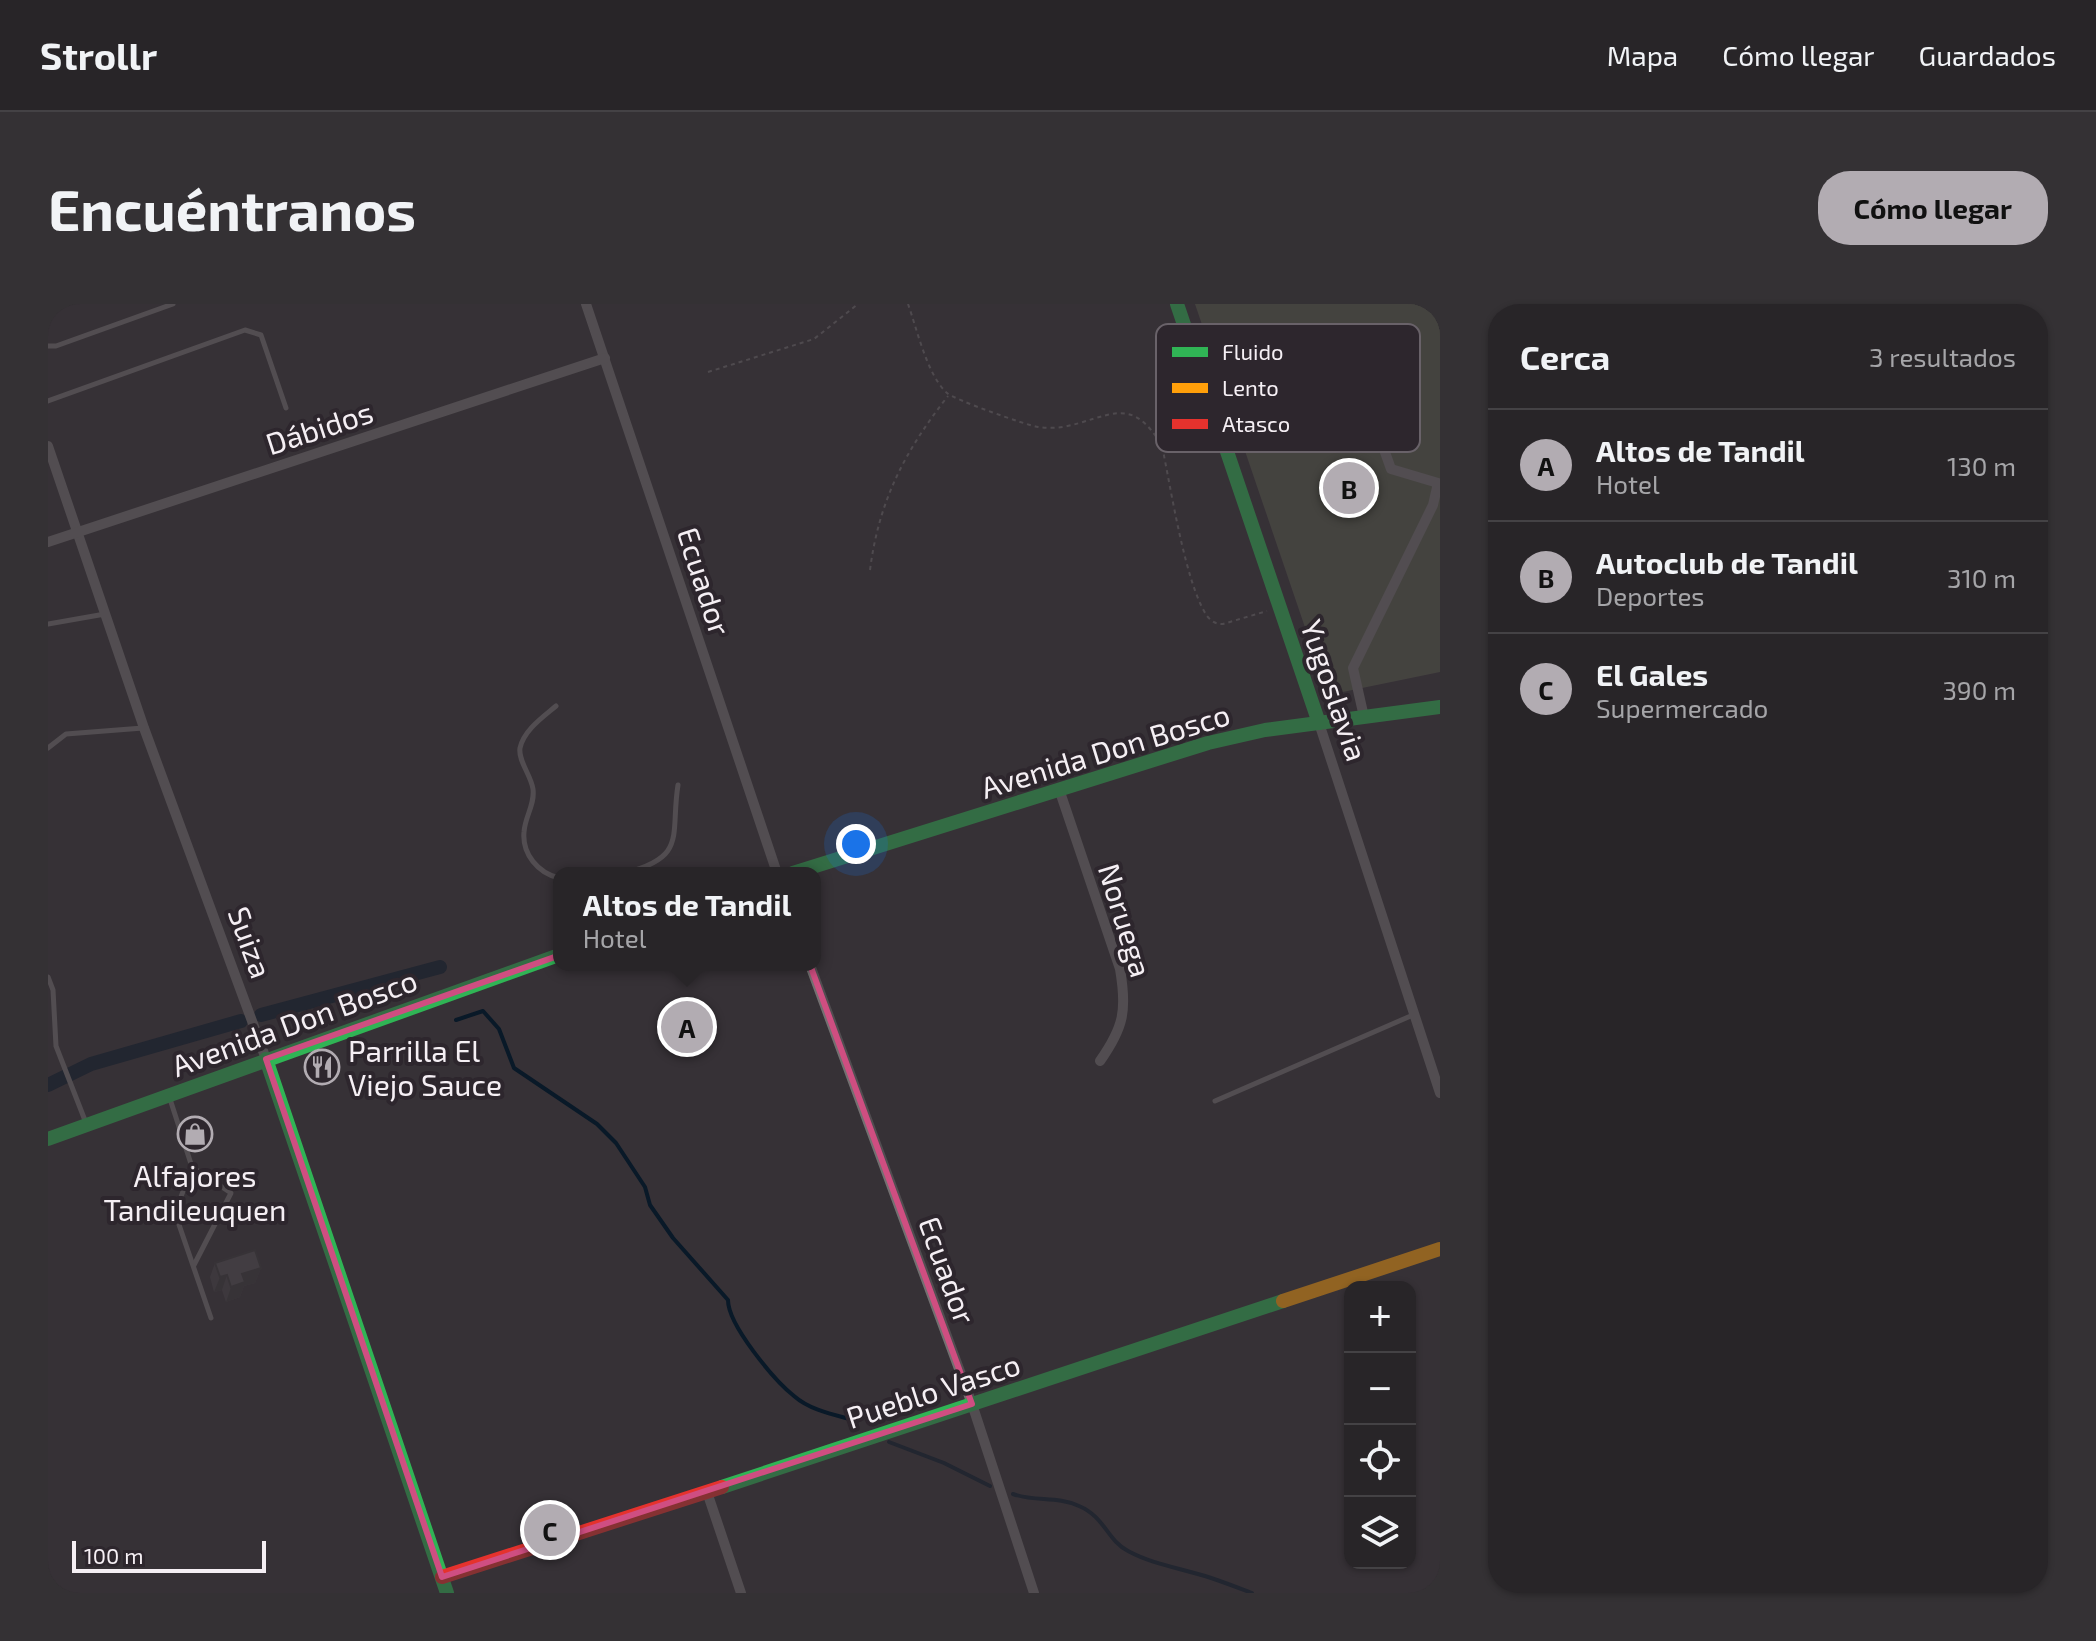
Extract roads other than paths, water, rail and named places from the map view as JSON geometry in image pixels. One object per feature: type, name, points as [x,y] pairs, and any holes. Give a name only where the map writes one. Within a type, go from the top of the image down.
[{"type":"street","name":"Ecuador","points":[[586,304],[775,867]]},
{"type":"street","name":"Yugoslavia","points":[[1177,304],[1184,324]]},
{"type":"street","name":"Dábidos","points":[[48,542],[605,358]]},
{"type":"street","name":"Suiza","points":[[48,446],[144,728],[266,1059],[447,1593]]},
{"type":"street","name":"Yugoslavia","points":[[1227,452],[1440,1093]]},
{"type":"street","points":[[1364,717],[1353,668],[1433,505],[1439,482],[1391,469],[1385,452]]},
{"type":"street","name":"Avenida Don Bosco","points":[[812,867],[1208,743],[1265,730],[1440,707]]},
{"type":"street","name":"Noruega","points":[[1059,789],[1120,969],[1124,994],[1124,1013],[1116,1038],[1100,1061]]},
{"type":"street","name":"Avenida Don Bosco","points":[[48,1139],[553,957]]},
{"type":"street","name":"Ecuador","points":[[812,971],[972,1404],[1034,1593]]},
{"type":"street","name":"Pueblo Vasco","points":[[442,1577],[1440,1249]]},
{"type":"street","points":[[707,1492],[741,1593]]},
{"type":"lane","points":[[48,346],[173,304]]},
{"type":"lane","points":[[48,401],[245,330],[261,335],[286,408]]},
{"type":"lane","points":[[48,624],[106,614]]},
{"type":"lane","points":[[553,875],[532,861],[526,847],[524,832],[534,802],[528,770],[520,757],[520,746],[526,733],[556,706]]},
{"type":"lane","points":[[48,748],[66,734],[144,728]]},
{"type":"lane","points":[[644,867],[656,863],[674,841],[678,785]]},
{"type":"lane","points":[[48,977],[53,990],[56,1046],[87,1124]]},
{"type":"lane","points":[[1215,1101],[1414,1014]]},
{"type":"lane","points":[[168,1094],[192,1167],[231,1193],[193,1266]]},
{"type":"lane","points":[[192,1167],[175,1213],[211,1318]]},
{"type":"waterway","points":[[261,1015],[440,967]]},
{"type":"waterway","points":[[456,1020],[483,1011],[499,1029],[514,1068],[597,1124],[616,1143],[645,1187],[650,1205],[673,1238],[728,1300],[730,1311],[744,1337],[785,1388],[808,1405],[857,1421]]},
{"type":"waterway","points":[[48,1085],[91,1064],[241,1021]]},
{"type":"waterway","points":[[889,1442],[944,1463],[990,1486]]},
{"type":"waterway","points":[[1013,1494],[1079,1506],[1095,1516],[1115,1541],[1128,1551],[1252,1593]]},
{"type":"place","name":"Autoclub de Tandil","points":[[1349,488]]},
{"type":"place","name":"Altos de Tandil","points":[[687,1027]]},
{"type":"place","name":"Parrilla El Viejo Sauce","points":[[322,1067]]},
{"type":"place","name":"Alfajores Tandileuquen","points":[[195,1134]]},
{"type":"place","name":"El Gales","points":[[550,1530]]}]
